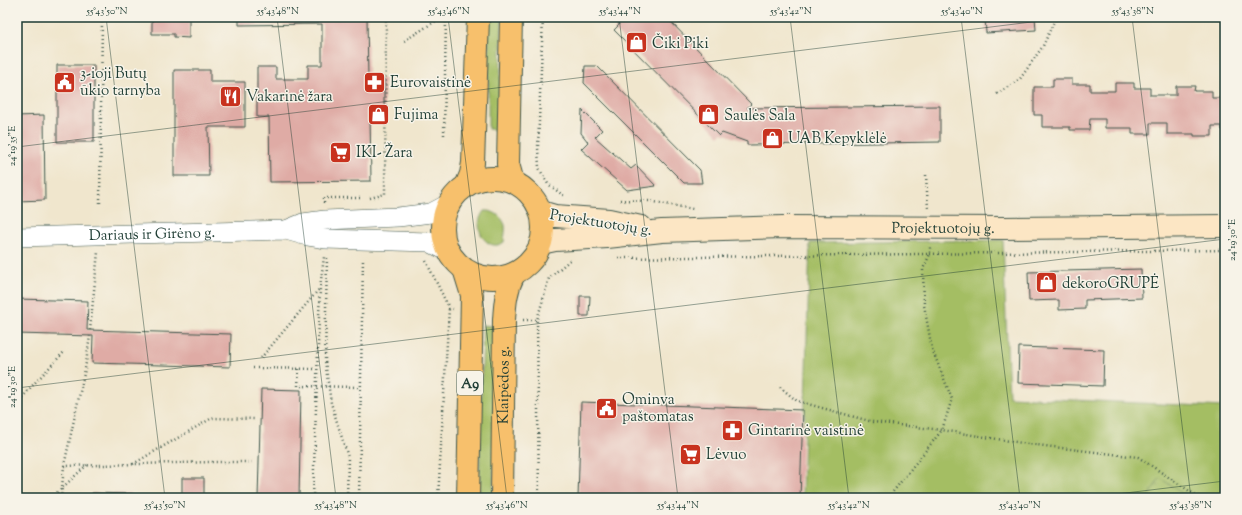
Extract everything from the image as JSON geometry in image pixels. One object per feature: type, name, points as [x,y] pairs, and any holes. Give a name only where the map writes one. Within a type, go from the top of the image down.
[{"type":"highway","points":[[466,186],[474,163],[478,17]]},
{"type":"highway","points":[[511,17],[508,164],[513,182]]},
{"type":"highway","points":[[484,178],[504,179],[513,182],[530,194],[541,212],[543,233],[537,253],[523,268],[514,274],[494,278],[473,274],[464,269],[449,252],[443,232],[445,212],[457,194],[466,186],[484,178]]},
{"type":"highway","name":"A9","points":[[464,269],[472,295],[468,498]]},
{"type":"highway","name":"Klaipėdos g.","points":[[502,498],[504,320],[509,283],[514,274]]},
{"type":"main road","name":"Projektuotojų g.","points":[[541,212],[554,216],[609,220],[662,231]]},
{"type":"main road","name":"Projektuotojų g.","points":[[541,243],[555,240],[607,237],[662,231],[783,227],[1004,228],[1225,226]]},
{"type":"street","name":"Dariaus ir Girėno g.","points":[[286,230],[303,223],[325,220],[431,213],[450,203]]},
{"type":"street","name":"Dariaus ir Girėno g.","points":[[17,237],[286,230],[325,239],[429,242],[449,252]]},
{"type":"path","points":[[100,203],[102,17]]},
{"type":"path","points":[[325,220],[324,198],[371,198],[385,194],[386,17]]},
{"type":"path","points":[[404,41],[442,17]]},
{"type":"path","points":[[444,135],[446,17]]},
{"type":"path","points":[[543,17],[538,147],[539,168],[548,184],[563,196],[570,198]]},
{"type":"path","points":[[997,94],[1020,79],[1043,46],[1056,17]]},
{"type":"path","points":[[619,200],[649,201],[698,210]]},
{"type":"path","points":[[90,330],[98,248]]},
{"type":"path","points":[[613,258],[1225,250]]},
{"type":"path","points":[[313,498],[320,288],[325,251]]},
{"type":"path","points":[[888,498],[942,430],[952,400],[932,349],[924,305],[923,269],[930,254]]},
{"type":"path","points":[[423,255],[449,308],[438,498]]},
{"type":"path","points":[[359,498],[363,257]]},
{"type":"path","points":[[539,498],[537,320],[549,278],[573,257]]},
{"type":"path","points":[[327,261],[325,361],[331,403],[348,457],[347,498]]},
{"type":"path","points":[[261,358],[320,288]]},
{"type":"path","points":[[449,308],[472,309]]},
{"type":"path","points":[[504,320],[537,320]]},
{"type":"path","points":[[61,498],[64,466],[85,369],[90,336]]},
{"type":"path","points":[[17,404],[64,352]]},
{"type":"path","points":[[253,368],[318,369]]},
{"type":"path","points":[[299,369],[298,386],[361,387]]},
{"type":"path","points":[[780,387],[797,401],[873,422],[942,430],[1028,444],[1138,457],[1200,498]]},
{"type":"path","points":[[133,465],[212,418],[256,418]]},
{"type":"path","points":[[64,466],[252,462]]},
{"type":"path","points":[[51,498],[87,465]]},
{"type":"green space","points":[[489,17],[502,17],[499,130],[488,129]]},
{"type":"green space","points":[[484,211],[494,213],[504,222],[504,242],[498,245],[493,245],[483,238],[479,225],[480,218]]},
{"type":"green space","points":[[1003,240],[1009,397],[1225,407],[1225,498],[802,498],[810,243]]},
{"type":"green space","points":[[483,325],[496,327],[493,498],[479,498]]},
{"type":"green space","points":[[1160,478],[1189,498],[1147,498]]},
{"type":"building","points":[[239,17],[367,17],[368,79],[384,79],[384,117],[370,117],[371,181],[270,182],[269,117],[257,117],[257,67],[276,67],[276,79],[308,79],[308,65],[322,65],[322,24],[239,25]]},
{"type":"building","points":[[617,17],[666,17],[751,104],[747,108],[940,106],[940,142],[747,145],[747,142],[722,133],[719,136],[614,30],[619,25]]},
{"type":"building","points":[[985,17],[1035,17],[1036,30],[986,33]]},
{"type":"building","points":[[152,18],[189,18],[189,38],[174,37],[174,34],[152,34]]},
{"type":"building","points":[[57,65],[94,65],[94,142],[57,142]]},
{"type":"building","points":[[585,66],[597,66],[700,170],[702,183],[684,183],[584,83]]},
{"type":"building","points":[[174,70],[210,70],[210,82],[245,82],[245,127],[208,127],[209,176],[174,176]]},
{"type":"building","points":[[1053,79],[1072,79],[1072,84],[1090,84],[1090,91],[1115,91],[1115,83],[1134,83],[1134,88],[1150,88],[1150,95],[1176,95],[1176,86],[1195,86],[1194,91],[1212,91],[1212,98],[1222,98],[1222,102],[1225,102],[1225,130],[1222,130],[1222,126],[1212,126],[1212,136],[1167,134],[1167,123],[1150,123],[1150,134],[1132,134],[1132,128],[1105,128],[1105,119],[1090,119],[1089,130],[1070,130],[1070,127],[1042,127],[1042,115],[1034,115],[1034,87],[1053,87]]},
{"type":"building","points":[[582,110],[602,130],[595,137],[631,169],[636,165],[656,186],[627,190],[581,149],[588,142],[581,133]]},
{"type":"building","points":[[44,115],[45,200],[17,201],[17,116]]},
{"type":"building","points":[[1141,269],[1142,298],[1085,300],[1085,309],[1059,310],[1059,300],[1029,301],[1028,272]]},
{"type":"building","points":[[580,296],[590,296],[589,316],[580,316]]},
{"type":"building","points":[[17,299],[88,301],[87,330],[231,334],[230,367],[92,363],[93,336],[17,334]]},
{"type":"building","points":[[1019,347],[1104,350],[1103,386],[1018,383]]},
{"type":"building","points":[[261,389],[301,390],[299,498],[258,498]]},
{"type":"building","name":"Lėvuo","points":[[581,402],[803,410],[800,498],[578,498]]},
{"type":"building","points":[[182,478],[204,478],[204,498],[182,498]]},
{"type":"building","points":[[92,493],[132,494],[131,498],[92,498]]},
{"type":"place","name":"Čiki Piki","points":[[636,43]]},
{"type":"place","name":"3-ioji Butų ūkio tarnyba","points":[[64,82]]},
{"type":"place","name":"Eurovaistinė","points":[[375,82]]},
{"type":"place","name":"Vakarinė žara","points":[[230,96]]},
{"type":"place","name":"Fujima","points":[[379,114]]},
{"type":"place","name":"Saulės Sala","points":[[709,115]]},
{"type":"place","name":"UAB Kepyklėlė","points":[[773,138]]},
{"type":"place","name":"IKI- Žara","points":[[341,152]]},
{"type":"place","name":"dekoroGRUPĖ","points":[[1046,283]]},
{"type":"place","name":"Ominva paštomatas","points":[[607,408]]},
{"type":"place","name":"Gintarinė vaistinė","points":[[733,430]]},
{"type":"place","name":"Lėvuo","points":[[690,454]]}]
